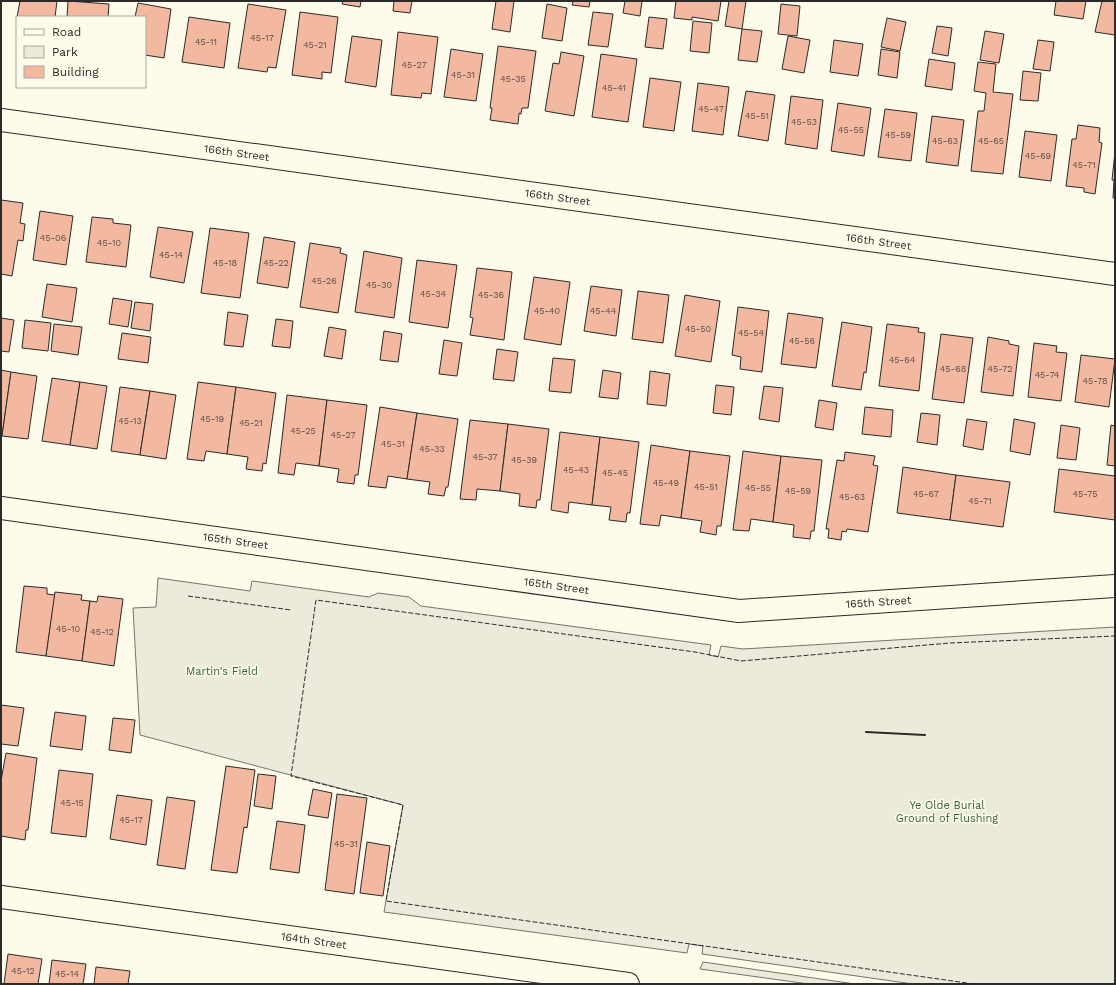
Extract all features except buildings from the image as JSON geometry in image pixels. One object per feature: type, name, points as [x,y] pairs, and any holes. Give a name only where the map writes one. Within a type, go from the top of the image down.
[{"type":"street","name":"166th Street","points":[[1,120],[1115,274]]},
{"type":"street","name":"165th Street","points":[[1,508],[739,611],[1115,586]]},
{"type":"street","name":"164th Street","points":[[1,897],[628,984]]},
{"type":"green space","name":"Ye Olde Burial Ground of Flushing","points":[[158,578],[250,591],[252,581],[369,597],[378,593],[409,597],[421,606],[711,645],[709,655],[718,657],[721,646],[743,649],[1115,627],[1115,984],[913,984],[702,954],[703,946],[689,944],[687,953],[384,912],[403,805],[140,735],[133,608],[156,607]]},
{"type":"green space","points":[[703,962],[855,984],[809,984],[700,969]]},
{"type":"fence","points":[[188,596],[291,610]]},
{"type":"fence","points":[[974,984],[386,901],[403,805],[291,776],[316,600],[695,652],[741,661],[950,643],[1115,636]]},
{"type":"wall","points":[[866,732],[925,735]]},
{"type":"park label","name":"Martin's Field","points":[[222,671]]}]
